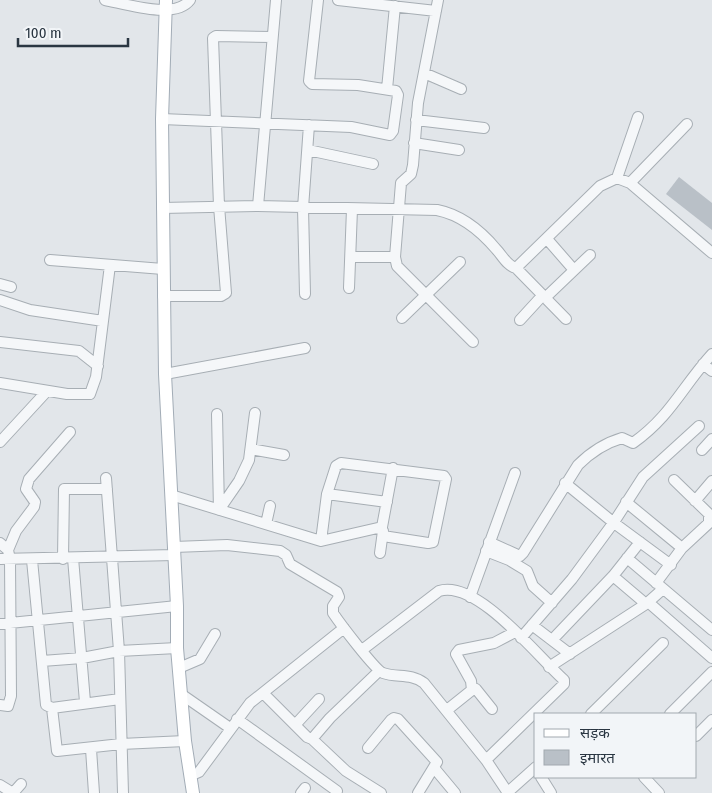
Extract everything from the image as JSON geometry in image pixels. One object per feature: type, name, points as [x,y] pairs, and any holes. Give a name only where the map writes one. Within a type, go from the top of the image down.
[{"type":"main road","points":[[166,6],[162,119],[165,374],[177,606],[177,648],[185,741],[192,775],[193,793]]},
{"type":"street","points":[[105,0],[182,7],[190,0]]},
{"type":"street","points":[[258,206],[276,0]]},
{"type":"street","points":[[162,119],[351,127],[390,135],[393,131],[398,95],[396,92],[358,85],[312,84],[309,81],[318,0]]},
{"type":"street","points":[[338,0],[436,11]]},
{"type":"street","points":[[438,0],[416,120],[411,174],[401,183],[395,256],[397,266],[473,342]]},
{"type":"street","points":[[387,89],[395,6]]},
{"type":"street","points":[[163,296],[221,296],[226,293],[219,206],[213,38],[216,36],[272,37]]},
{"type":"street","points":[[424,73],[461,89]]},
{"type":"street","points":[[516,268],[600,186],[616,178],[638,117]]},
{"type":"street","points":[[416,120],[484,128]]},
{"type":"street","points":[[630,183],[687,124]]},
{"type":"street","points":[[305,294],[303,208],[309,126]]},
{"type":"street","points":[[414,143],[459,150]]},
{"type":"street","points":[[308,150],[374,164]]},
{"type":"street","points":[[616,178],[630,183],[712,253]]},
{"type":"street","points":[[162,208],[258,206],[453,213],[468,222],[496,248],[511,267],[516,268],[566,319]]},
{"type":"street","points":[[349,288],[352,209]]},
{"type":"street","points":[[547,239],[574,270]]},
{"type":"street","points":[[350,257],[395,256]]},
{"type":"street","points":[[520,320],[590,256]]},
{"type":"street","points":[[50,260],[163,268]]},
{"type":"street","points":[[402,318],[460,262]]},
{"type":"street","points":[[0,383],[47,391],[90,394],[93,389],[98,366],[110,265]]},
{"type":"street","points":[[0,300],[30,310],[103,321]]},
{"type":"street","points":[[0,342],[79,351],[98,366]]},
{"type":"street","points":[[165,374],[305,348]]},
{"type":"street","points":[[488,546],[520,556],[565,483],[588,455],[612,441],[622,438],[633,443],[653,428],[675,404],[712,354]]},
{"type":"street","points":[[703,364],[712,371]]},
{"type":"street","points":[[0,442],[47,391]]},
{"type":"street","points":[[218,510],[239,481],[251,449],[255,413]]},
{"type":"street","points":[[217,414],[218,510]]},
{"type":"street","points":[[492,709],[472,687],[456,654],[459,650],[494,643],[518,635],[532,625],[552,603],[614,523],[643,477],[699,426]]},
{"type":"street","points":[[0,705],[8,706],[11,696],[5,624],[6,556],[16,531],[34,507],[35,502],[26,489],[29,479],[70,432]]},
{"type":"street","points":[[702,450],[712,439]]},
{"type":"street","points":[[251,449],[284,454]]},
{"type":"street","points":[[171,495],[321,541],[383,531],[428,544],[433,542],[446,479],[440,474],[341,463],[333,471],[327,494],[321,541]]},
{"type":"street","points":[[380,553],[393,468]]},
{"type":"street","points":[[470,597],[515,473]]},
{"type":"street","points":[[549,667],[647,603],[682,548],[709,523],[709,514],[674,480]]},
{"type":"street","points":[[695,501],[712,482]]},
{"type":"street","points":[[565,483],[614,523],[671,565]]},
{"type":"street","points":[[85,702],[78,617],[68,558],[64,489],[107,484],[117,612],[123,793]]},
{"type":"street","points":[[327,494],[387,502]]},
{"type":"street","points":[[626,502],[682,548]]},
{"type":"street","points":[[266,524],[270,506]]},
{"type":"street","points":[[0,542],[6,556]]},
{"type":"street","points":[[553,639],[613,576],[640,542]]},
{"type":"street","points":[[6,556],[32,560],[112,558],[227,545],[284,553],[290,564],[339,594],[332,609],[344,628],[379,671],[419,679],[447,710],[508,792],[534,769]]},
{"type":"street","points":[[488,546],[527,571],[533,586],[552,603]]},
{"type":"street","points":[[627,558],[712,630]]},
{"type":"street","points":[[32,560],[46,705],[52,708],[85,702],[120,699]]},
{"type":"street","points":[[613,576],[712,658]]},
{"type":"street","points":[[362,650],[439,591],[449,588],[470,597],[493,611],[564,680],[562,688],[536,713]]},
{"type":"street","points":[[5,624],[177,606]]},
{"type":"street","points":[[532,625],[553,639],[570,654]]},
{"type":"street","points":[[192,775],[199,772],[250,703],[344,628]]},
{"type":"street","points":[[179,668],[200,659],[215,634]]},
{"type":"street","points":[[592,713],[663,643]]},
{"type":"street","points":[[42,661],[82,658],[119,651],[177,648]]},
{"type":"street","points":[[312,739],[330,718],[379,671]]},
{"type":"street","points":[[671,713],[712,672]]},
{"type":"street","points":[[447,710],[472,687]]},
{"type":"street","points":[[263,692],[295,726],[312,739],[346,772],[370,790],[381,793]]},
{"type":"street","points":[[181,694],[230,728]]},
{"type":"street","points":[[295,726],[319,699]]},
{"type":"street","points":[[52,708],[57,751],[91,749],[121,744],[185,741]]},
{"type":"street","points":[[486,760],[534,715]]},
{"type":"street","points":[[368,748],[394,718],[398,719],[437,762],[418,793]]},
{"type":"street","points":[[237,719],[338,792]]},
{"type":"street","points":[[697,735],[712,720]]},
{"type":"street","points":[[91,749],[94,793]]},
{"type":"street","points":[[434,769],[455,793]]},
{"type":"street","points":[[542,778],[551,793]]},
{"type":"street","points":[[650,779],[659,793]]},
{"type":"street","points":[[0,785],[13,793],[21,784]]},
{"type":"building","points":[[679,177],[712,203],[712,230],[666,194]]}]
